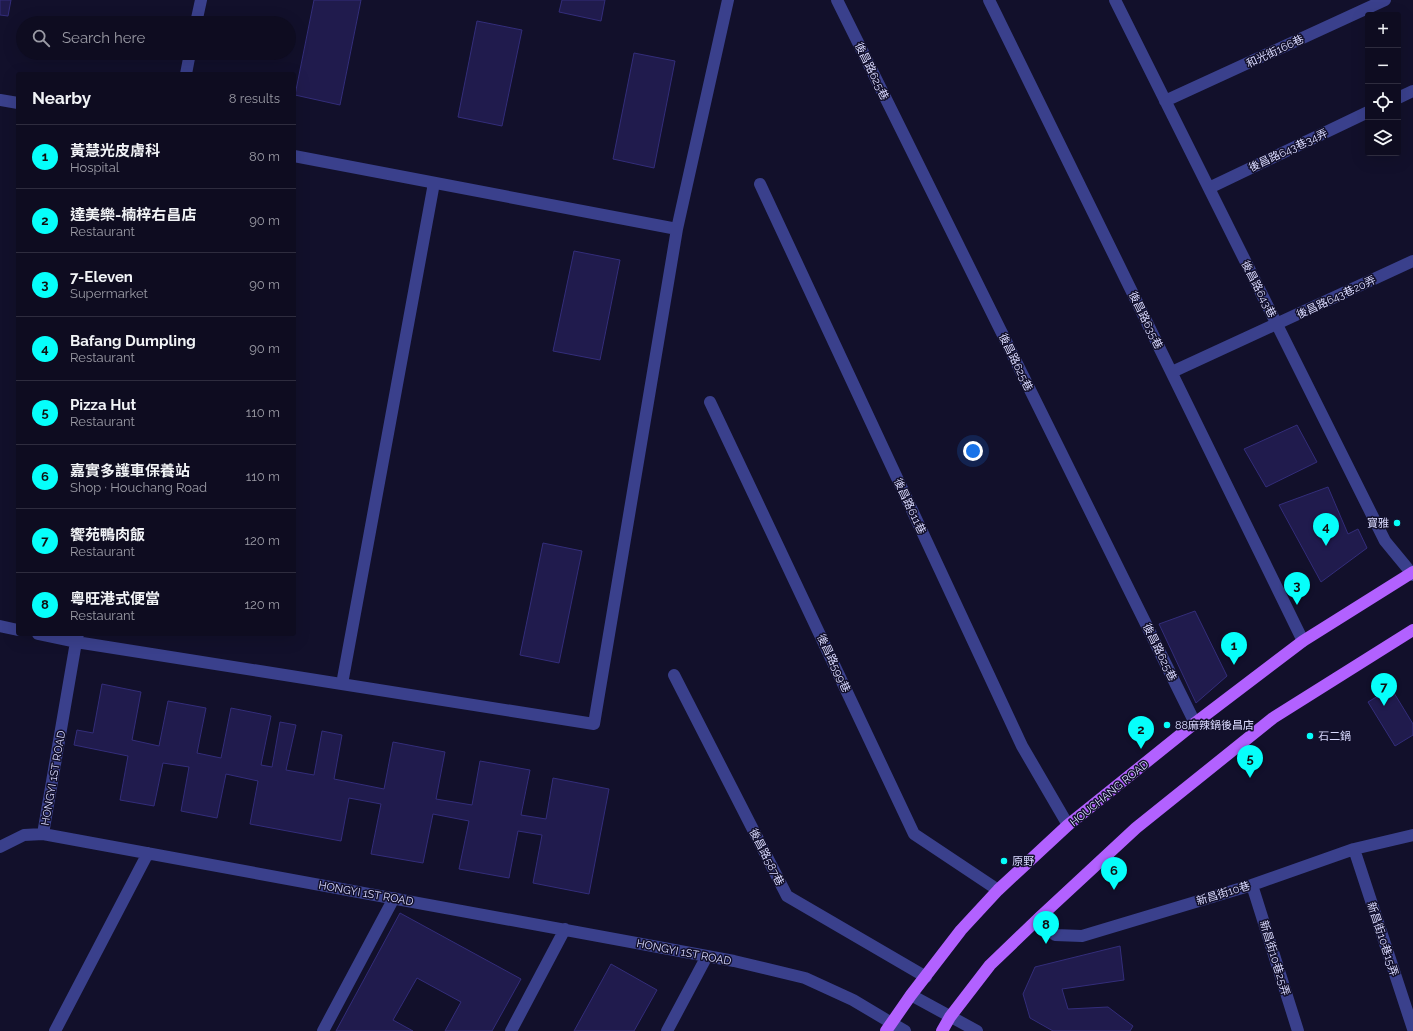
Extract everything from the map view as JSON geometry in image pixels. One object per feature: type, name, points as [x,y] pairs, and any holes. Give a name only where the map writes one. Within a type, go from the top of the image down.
[{"type":"main road","name":"HOUCHANG ROAD","points":[[889,1027],[911,995],[961,930],[998,890],[1068,825],[1195,723],[1303,641],[1412,573]]},
{"type":"main road","points":[[942,1031],[950,1017],[990,965],[1136,828],[1273,718],[1413,630]]},
{"type":"street","points":[[198,16],[201,0]]},
{"type":"street","points":[[58,636],[77,638],[342,684],[594,724],[677,229],[728,0]]},
{"type":"street","name":"後昌路625巷","points":[[837,0],[1195,723]]},
{"type":"street","name":"後昌路635巷","points":[[989,0],[1303,641]]},
{"type":"street","name":"後昌路643巷","points":[[1115,0],[1385,541],[1412,573]]},
{"type":"street","name":"和光街166巷","points":[[1166,101],[1384,0]]},
{"type":"street","points":[[186,72],[189,60]]},
{"type":"street","points":[[1401,97],[1413,91]]},
{"type":"street","points":[[0,100],[16,103]]},
{"type":"street","name":"後昌路643巷34弄","points":[[1209,188],[1365,113]]},
{"type":"street","points":[[296,156],[677,229]]},
{"type":"street","points":[[342,684],[434,183]]},
{"type":"street","name":"後昌路611巷","points":[[760,184],[1022,746],[1068,825]]},
{"type":"street","name":"後昌路643巷20弄","points":[[1172,372],[1413,261]]},
{"type":"street","name":"後昌路599巷","points":[[710,402],[914,834],[998,890]]},
{"type":"street","points":[[0,626],[16,630]]},
{"type":"street","name":"HONGYI 1ST ROAD","points":[[77,638],[43,834],[565,929],[707,956],[805,978],[853,1000],[889,1027],[905,1031]]},
{"type":"street","name":"後昌路587巷","points":[[674,675],[787,896],[926,977]]},
{"type":"street","points":[[0,847],[24,835],[43,834]]},
{"type":"street","name":"新昌街10巷","points":[[1040,917],[1055,934],[1082,936],[1252,885],[1354,849],[1413,834]]},
{"type":"street","name":"新昌街10巷15弄","points":[[1354,849],[1413,1029]]},
{"type":"street","points":[[55,1031],[148,853]]},
{"type":"street","name":"新昌街10巷25弄","points":[[1252,885],[1298,1031]]},
{"type":"street","points":[[323,1031],[394,898]]},
{"type":"street","points":[[511,1031],[565,929]]},
{"type":"street","points":[[667,1031],[707,956]]},
{"type":"street","points":[[911,995],[977,1031]]},
{"type":"building","points":[[0,0],[11,0],[8,16],[0,15]]},
{"type":"building","points":[[314,0],[361,0],[340,105],[296,95]]},
{"type":"building","points":[[562,0],[605,0],[601,21],[559,12]]},
{"type":"building","points":[[477,21],[522,30],[502,126],[458,117]]},
{"type":"building","points":[[634,53],[675,61],[654,168],[613,159]]},
{"type":"building","points":[[574,251],[620,260],[600,360],[553,351]]},
{"type":"building","points":[[1297,425],[1317,462],[1266,487],[1244,449]]},
{"type":"building","points":[[1328,487],[1348,534],[1358,529],[1367,548],[1321,582],[1279,505]]},
{"type":"building","points":[[543,543],[582,551],[559,663],[520,655]]},
{"type":"building","points":[[1195,611],[1227,676],[1196,703],[1159,624]]},
{"type":"building","points":[[102,684],[141,692],[132,740],[159,746],[168,701],[206,708],[197,753],[221,758],[231,708],[271,716],[261,765],[272,767],[280,722],[296,725],[286,770],[314,775],[322,731],[342,735],[334,779],[384,789],[393,742],[445,752],[436,799],[472,805],[480,761],[530,770],[521,815],[546,819],[553,778],[609,789],[589,894],[533,883],[542,835],[518,831],[509,878],[459,869],[469,821],[433,814],[423,863],[371,854],[381,804],[349,798],[341,841],[250,824],[258,781],[226,774],[217,818],[181,811],[189,767],[163,763],[154,806],[120,800],[128,756],[74,745],[77,730],[93,733]]},
{"type":"building","points":[[1391,688],[1413,724],[1413,735],[1395,746],[1368,702]]},
{"type":"building","points":[[400,913],[521,979],[492,1031],[445,1031],[461,1002],[417,978],[393,1020],[413,1031],[336,1031]]},
{"type":"building","points":[[1120,946],[1124,980],[1062,989],[1068,1009],[1108,1007],[1133,1026],[1130,1031],[1053,1031],[1030,1018],[1023,994],[1035,967]]},
{"type":"building","points":[[611,964],[657,990],[634,1031],[574,1031]]},
{"type":"place","name":"寶雅","points":[[1397,523]]},
{"type":"place","name":"Bafang Dumpling","points":[[1326,546]]},
{"type":"place","name":"7-Eleven","points":[[1297,605]]},
{"type":"place","name":"黃慧光皮膚科","points":[[1234,665]]},
{"type":"place","name":"饗苑鴨肉飯","points":[[1384,706]]},
{"type":"place","name":"88麻辣鍋後昌店","points":[[1167,725]]},
{"type":"place","name":"石二鍋","points":[[1310,736]]},
{"type":"place","name":"達美樂-楠梓右昌店","points":[[1141,749]]},
{"type":"place","name":"Pizza Hut","points":[[1250,778]]},
{"type":"place","name":"原野","points":[[1004,861]]},
{"type":"place","name":"嘉實多護車保養站","points":[[1114,890]]},
{"type":"place","name":"粵旺港式便當","points":[[1046,944]]}]
